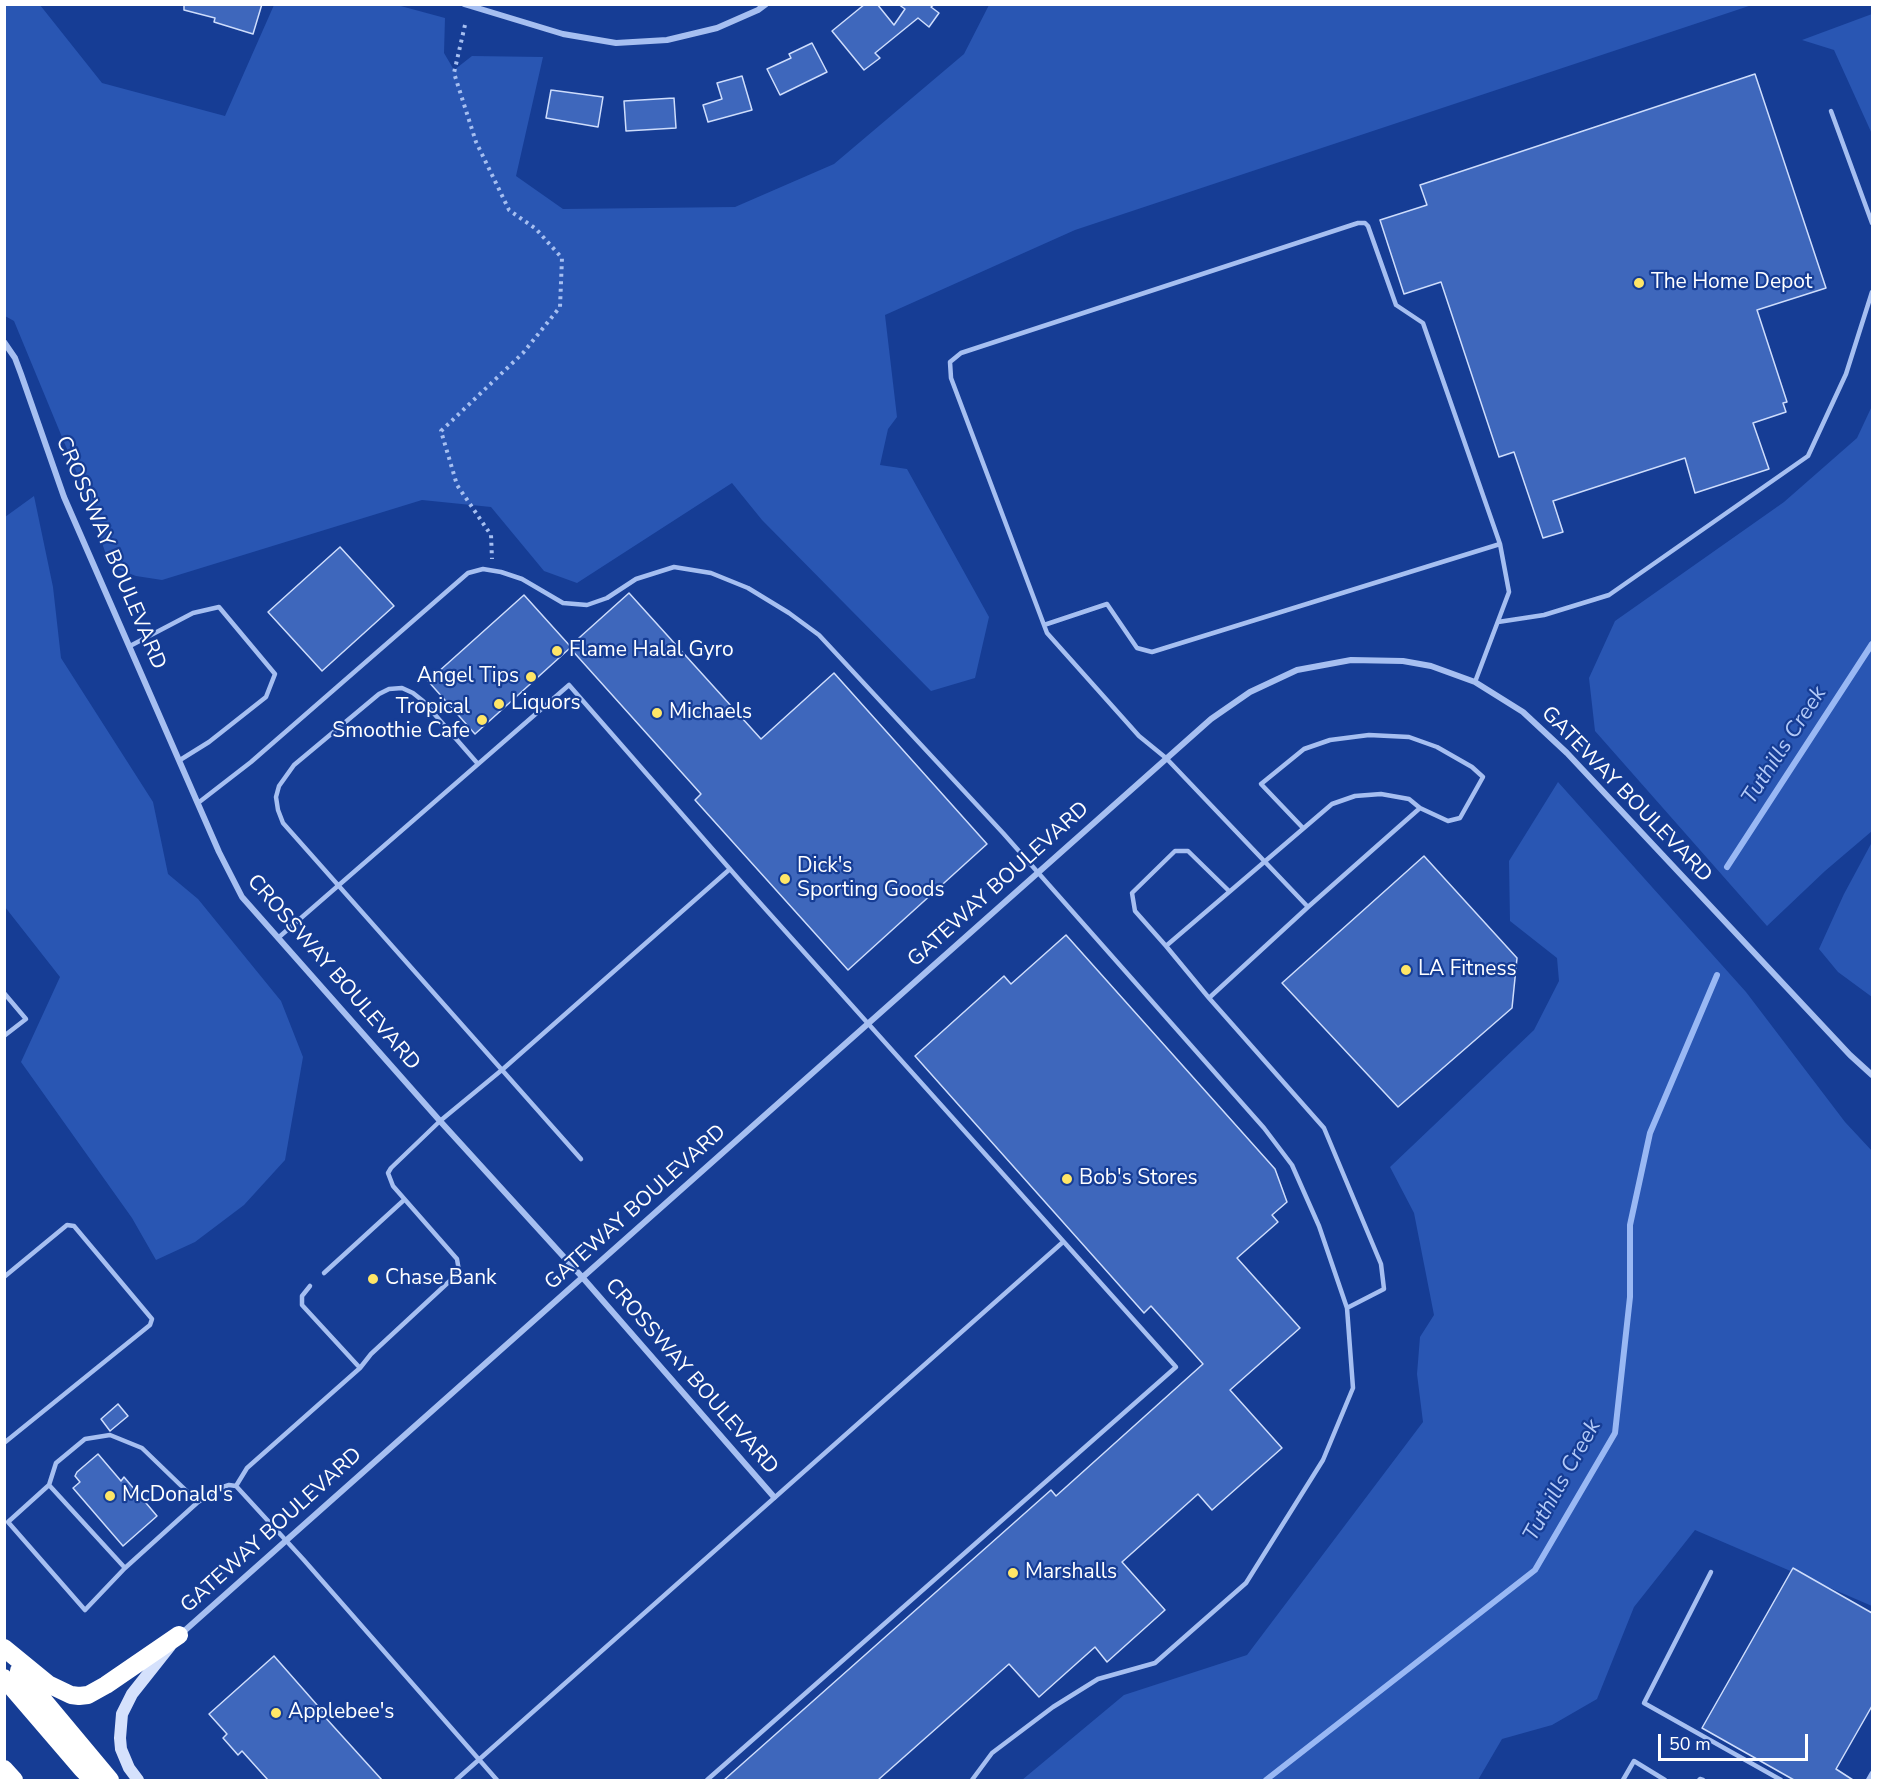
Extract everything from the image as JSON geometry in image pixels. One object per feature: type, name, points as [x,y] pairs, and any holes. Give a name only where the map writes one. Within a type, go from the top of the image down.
[{"type":"highway","points":[[4,1648],[48,1684],[71,1695],[79,1696],[88,1695],[106,1685],[179,1635]]},
{"type":"highway","points":[[4,1653],[110,1780]]},
{"type":"highway","points":[[4,1678],[93,1780]]},
{"type":"highway","points":[[4,1769],[15,1780]]},
{"type":"main road","points":[[138,1780],[129,1768],[122,1749],[120,1738],[122,1714],[132,1694],[179,1635]]},
{"type":"street","points":[[464,4],[563,34],[616,43],[667,40],[717,28],[758,10],[766,4]]},
{"type":"street","points":[[494,14],[497,4]]},
{"type":"street","name":"CROSSWAY BOULEVARD","points":[[4,342],[15,358],[64,497],[235,885],[278,939],[583,1278],[774,1497]]},
{"type":"street","name":"GATEWAY BOULEVARD","points":[[179,1635],[1166,758],[1229,705],[1265,684],[1297,670],[1351,660],[1404,661],[1431,666],[1475,682],[1516,707],[1547,732],[1850,1055],[1872,1075]]},
{"type":"lane","points":[[1831,111],[1872,223]]},
{"type":"lane","points":[[1308,907],[1166,758],[1139,736],[1047,633],[951,378],[950,362],[961,353],[1358,223],[1365,223],[1396,305],[1423,323],[1500,544],[1509,592],[1475,682]]},
{"type":"lane","points":[[1498,622],[1544,615],[1609,595],[1808,456],[1846,374],[1872,292]]},
{"type":"lane","points":[[1044,625],[1107,604],[1137,648],[1152,652],[1500,544]]},
{"type":"lane","points":[[198,803],[251,762],[468,573],[483,569],[493,571],[522,579],[562,603],[587,605],[607,598],[636,579],[674,567],[711,573],[748,588],[819,634],[1037,872],[1264,1128],[1292,1165],[1319,1226],[1347,1308],[1353,1388],[1323,1460],[1246,1583],[1155,1663],[1098,1679],[1053,1707],[992,1753],[972,1780]]},
{"type":"lane","points":[[130,646],[193,613],[219,607],[275,674],[266,697],[209,742],[180,760]]},
{"type":"lane","points":[[278,939],[569,685],[868,1024],[1176,1366],[707,1780]]},
{"type":"lane","points":[[478,764],[423,701],[402,688],[389,689],[379,694],[294,765],[279,786],[276,797],[278,810],[283,823],[581,1159]]},
{"type":"lane","points":[[1166,946],[1332,804],[1355,796],[1381,794],[1409,799],[1420,808],[1448,821],[1460,818],[1482,777],[1472,767],[1437,747],[1409,737],[1370,735],[1330,740],[1304,749],[1261,784],[1303,828]]},
{"type":"lane","points":[[1209,998],[1420,808]]},
{"type":"lane","points":[[1229,891],[1188,851],[1175,851],[1132,893],[1135,911],[1324,1128],[1381,1264],[1384,1289],[1347,1308]]},
{"type":"lane","points":[[236,1486],[248,1468],[360,1368],[371,1354],[459,1271],[457,1259],[404,1200],[393,1186],[388,1173],[440,1121],[503,1069],[730,869]]},
{"type":"lane","points":[[4,993],[26,1018],[4,1036]]},
{"type":"lane","points":[[324,1273],[404,1200]]},
{"type":"lane","points":[[4,1276],[67,1225],[74,1226],[152,1319],[150,1325],[4,1443]]},
{"type":"lane","points":[[456,1780],[1064,1242]]},
{"type":"lane","points":[[310,1287],[302,1296],[302,1305],[360,1368]]},
{"type":"lane","points":[[198,1502],[142,1448],[110,1434],[85,1439],[56,1463],[49,1485],[8,1522],[85,1610],[125,1568],[198,1502],[220,1488],[229,1485],[236,1486],[497,1780]]},
{"type":"lane","points":[[49,1485],[125,1568]]},
{"type":"lane","points":[[1711,1572],[1644,1703],[1781,1780]]},
{"type":"lane","points":[[1623,1780],[1634,1761],[1665,1780]]},
{"type":"lane","points":[[1868,1780],[1872,1773]]},
{"type":"path","points":[[465,25],[454,73],[476,142],[509,210],[536,228],[562,258],[560,307],[523,353],[441,431],[457,485],[491,536],[493,571]]},
{"type":"shaded area","points":[[5,4],[40,5],[102,83],[225,116],[274,5],[397,5],[445,18],[444,53],[454,70],[472,56],[543,57],[516,176],[563,209],[735,207],[834,164],[964,54],[989,5],[1752,5],[1075,230],[885,315],[897,417],[888,429],[880,465],[907,469],[989,617],[975,678],[931,691],[762,520],[732,483],[577,583],[544,571],[491,507],[422,500],[162,580],[136,576],[110,566],[81,483],[14,321],[5,316]]},
{"type":"shaded area","points":[[1872,14],[1872,134],[1834,50],[1802,40]]},
{"type":"shaded area","points":[[1872,406],[1872,831],[1825,871],[1767,926],[1595,731],[1589,678],[1615,621],[1784,502],[1857,438]]},
{"type":"shaded area","points":[[34,496],[53,587],[61,658],[153,802],[168,874],[198,899],[281,1001],[303,1057],[285,1160],[244,1205],[195,1242],[156,1260],[132,1218],[21,1062],[60,977],[5,907],[5,517]]},
{"type":"shaded area","points":[[1558,782],[1746,992],[1845,1122],[1872,1151],[1872,1606],[1695,1530],[1634,1607],[1597,1699],[1552,1725],[1502,1739],[1478,1780],[1022,1780],[1124,1695],[1247,1655],[1423,1422],[1417,1374],[1420,1337],[1434,1315],[1414,1213],[1390,1167],[1534,1030],[1559,981],[1557,958],[1510,921],[1509,861]]},
{"type":"shaded area","points":[[1872,842],[1872,997],[1838,972],[1819,949],[1844,894]]},
{"type":"building","points":[[184,4],[262,4],[253,34],[214,22],[215,18],[184,10]]},
{"type":"building","points":[[865,4],[877,4],[894,25],[905,9],[898,4],[935,4],[931,7],[939,13],[929,27],[918,18],[875,53],[880,58],[864,70],[832,31]]},
{"type":"building","points":[[812,43],[827,72],[780,95],[767,69],[791,58],[789,54]]},
{"type":"building","name":"The Home Depot","points":[[1755,74],[1826,288],[1757,310],[1787,402],[1783,403],[1786,412],[1753,423],[1769,469],[1695,493],[1685,458],[1553,501],[1563,532],[1543,538],[1514,452],[1499,457],[1441,282],[1404,294],[1380,220],[1427,205],[1420,185]]},
{"type":"building","points":[[742,76],[752,110],[708,122],[703,105],[722,99],[717,83]]},
{"type":"building","points":[[551,90],[603,97],[598,127],[546,118]]},
{"type":"building","points":[[674,98],[676,128],[626,131],[624,101]]},
{"type":"building","points":[[340,547],[394,606],[322,671],[268,612]]},
{"type":"building","points":[[629,593],[761,739],[834,673],[987,844],[848,970],[695,800],[701,794],[570,648],[475,734],[428,681],[524,595],[570,646]]},
{"type":"building","name":"LA Fitness","points":[[1424,856],[1517,958],[1512,1008],[1398,1107],[1282,983]]},
{"type":"building","points":[[1066,935],[1275,1169],[1287,1202],[1272,1215],[1278,1222],[1237,1258],[1300,1328],[1230,1390],[1282,1448],[1212,1510],[1198,1494],[1122,1562],[1165,1610],[1107,1662],[1095,1647],[1039,1697],[1009,1664],[878,1780],[724,1780],[1051,1490],[1056,1496],[1203,1364],[1151,1306],[1144,1313],[915,1056],[1004,976],[1011,984]]},
{"type":"building","points":[[118,1404],[128,1416],[110,1431],[101,1419]]},
{"type":"building","name":"McDonald's","points":[[98,1454],[121,1481],[124,1477],[157,1516],[123,1546],[73,1488],[80,1482],[75,1476],[77,1472]]},
{"type":"building","points":[[1793,1568],[1872,1613],[1872,1706],[1836,1769],[1853,1780],[1794,1780],[1702,1728]]},
{"type":"building","points":[[274,1656],[382,1780],[268,1780],[242,1751],[238,1755],[223,1738],[227,1734],[209,1714]]},
{"type":"waterway","name":"Tuthills Creek","points":[[1727,867],[1872,644]]},
{"type":"waterway","name":"Tuthills Creek","points":[[1266,1780],[1535,1570],[1615,1433],[1630,1297],[1630,1225],[1650,1133],[1717,975]]},
{"type":"place","name":"The Home Depot","points":[[1639,283]]},
{"type":"place","name":"Flame Halal Gyro","points":[[557,651]]},
{"type":"place","name":"Angel Tips","points":[[531,677]]},
{"type":"place","name":"Liquors","points":[[499,704]]},
{"type":"place","name":"Michaels","points":[[657,713]]},
{"type":"place","name":"Tropical Smoothie Cafe","points":[[482,720]]},
{"type":"place","name":"Dick's Sporting Goods","points":[[785,879]]},
{"type":"place","name":"LA Fitness","points":[[1406,970]]},
{"type":"place","name":"Bob's Stores","points":[[1067,1179]]},
{"type":"place","name":"Chase Bank","points":[[373,1279]]},
{"type":"place","name":"McDonald's","points":[[110,1496]]},
{"type":"place","name":"Marshalls","points":[[1013,1573]]},
{"type":"place","name":"Applebee's","points":[[276,1713]]}]
